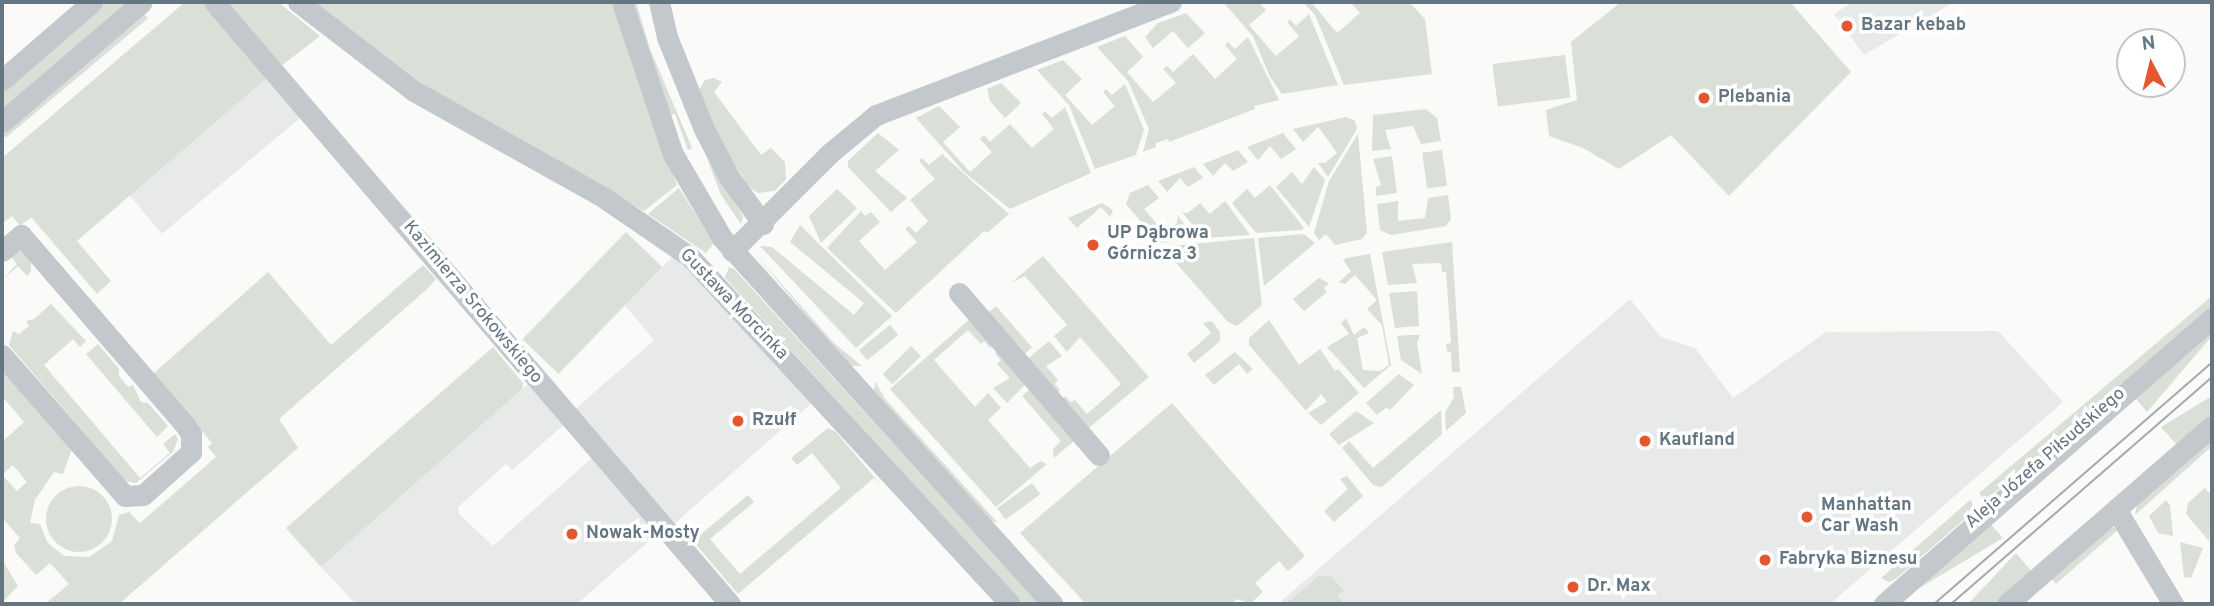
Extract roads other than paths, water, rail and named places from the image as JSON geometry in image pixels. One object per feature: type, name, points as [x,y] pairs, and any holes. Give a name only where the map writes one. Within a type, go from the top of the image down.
[{"type":"street","points":[[2,80],[92,2]]},
{"type":"street","points":[[2,122],[142,2]]},
{"type":"street","name":"Kazimierza Srokowskiego","points":[[214,2],[730,604]]},
{"type":"street","name":"Gustawa Morcinka","points":[[298,2],[414,91],[596,193],[676,246],[710,276],[1010,604]]},
{"type":"street","name":"Gustawa Morcinka","points":[[622,2],[676,161],[732,251],[1053,604]]},
{"type":"street","points":[[659,2],[667,37],[704,129],[729,177],[763,224]]},
{"type":"street","points":[[732,251],[763,224],[830,153],[876,115],[1171,2]]},
{"type":"street","points":[[2,251],[21,235],[186,425],[191,434],[191,452],[143,495],[125,496],[2,355]]},
{"type":"street","points":[[959,293],[1098,455]]},
{"type":"street","name":"Aleja Józefa Piłsudskiego","points":[[1884,604],[2212,318]]},
{"type":"street","points":[[2007,604],[2212,426]]},
{"type":"street","points":[[2116,509],[2171,601]]},
{"type":"tram line","points":[[1934,604],[2212,362]]},
{"type":"tram line","points":[[1951,604],[2212,377]]},
{"type":"place","name":"Bazar kebab","points":[[1847,26]]},
{"type":"place","name":"Plebania","points":[[1704,98]]},
{"type":"place","name":"UP Dąbrowa Górnicza 3","points":[[1093,245]]},
{"type":"place","name":"Rzułf","points":[[738,421]]},
{"type":"place","name":"Kaufland","points":[[1645,441]]},
{"type":"place","name":"Manhattan Car Wash","points":[[1807,517]]},
{"type":"place","name":"Nowak-Mosty","points":[[572,534]]},
{"type":"place","name":"Fabryka Biznesu","points":[[1765,560]]},
{"type":"place","name":"Dr. Max","points":[[1573,587]]}]
